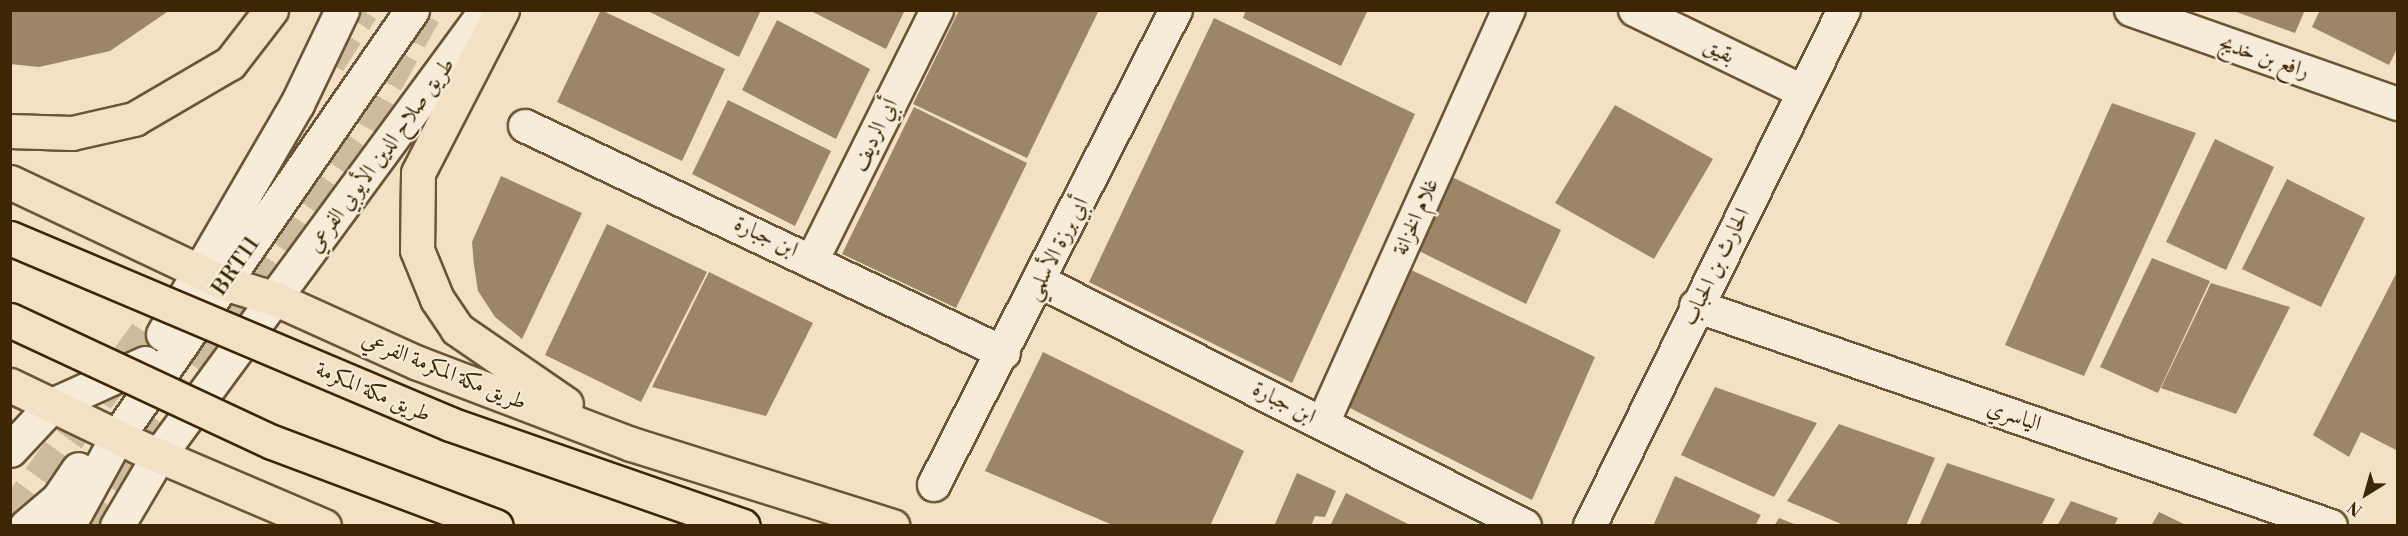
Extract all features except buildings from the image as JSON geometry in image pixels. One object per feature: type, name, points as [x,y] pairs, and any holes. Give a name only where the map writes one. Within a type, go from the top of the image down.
[{"type":"main road","points":[[10,131],[72,133],[134,119],[230,63],[271,10]]},
{"type":"main road","name":"BRT11","points":[[26,525],[58,499],[177,351],[342,10]]},
{"type":"main road","name":"BRT11","points":[[68,525],[146,362],[412,10]]},
{"type":"main road","name":"طريق صلاح الدين الأيوبي الفرعي","points":[[117,525],[159,456],[486,10]]},
{"type":"main road","points":[[502,10],[418,173],[417,249],[437,299],[457,329],[489,356],[631,444]]},
{"type":"main road","name":"طريق مكة المكرمة الفرعي","points":[[10,182],[212,276],[276,299],[418,363],[631,444],[892,525]]},
{"type":"main road","name":"طريق مكة المكرمة","points":[[10,238],[450,424],[743,525]]},
{"type":"main road","name":"طريق صلاح الدين الأيوبي الفرعي","points":[[10,450],[52,405],[146,362],[177,351],[276,299]]},
{"type":"main road","points":[[10,320],[272,442],[496,525]]},
{"type":"main road","points":[[10,385],[159,456],[324,525]]},
{"type":"street","name":"أبي الرديف","points":[[813,259],[937,10]]},
{"type":"street","name":"أبي برزة الأسلمي","points":[[934,485],[1041,282],[1176,10]]},
{"type":"street","name":"غلام الخزانة","points":[[1323,423],[1509,10]]},
{"type":"street","name":"بقيق","points":[[1635,10],[1802,91]]},
{"type":"street","name":"الحارث بن الحباب","points":[[1590,525],[1802,91],[1844,10]]},
{"type":"street","name":"رافع بن خديج","points":[[2131,10],[2397,104]]},
{"type":"street","name":"ابن جبارة","points":[[525,126],[813,259],[1004,353]]},
{"type":"street","name":"ابن جبارة","points":[[1041,282],[1525,525]]},
{"type":"street","name":"الياسري","points":[[1696,306],[2331,525]]},
{"type":"tunnel","points":[[329,62],[362,10]]},
{"type":"tunnel","points":[[81,526],[363,125],[424,14]]},
{"type":"tunnel","points":[[10,517],[172,297]]}]
